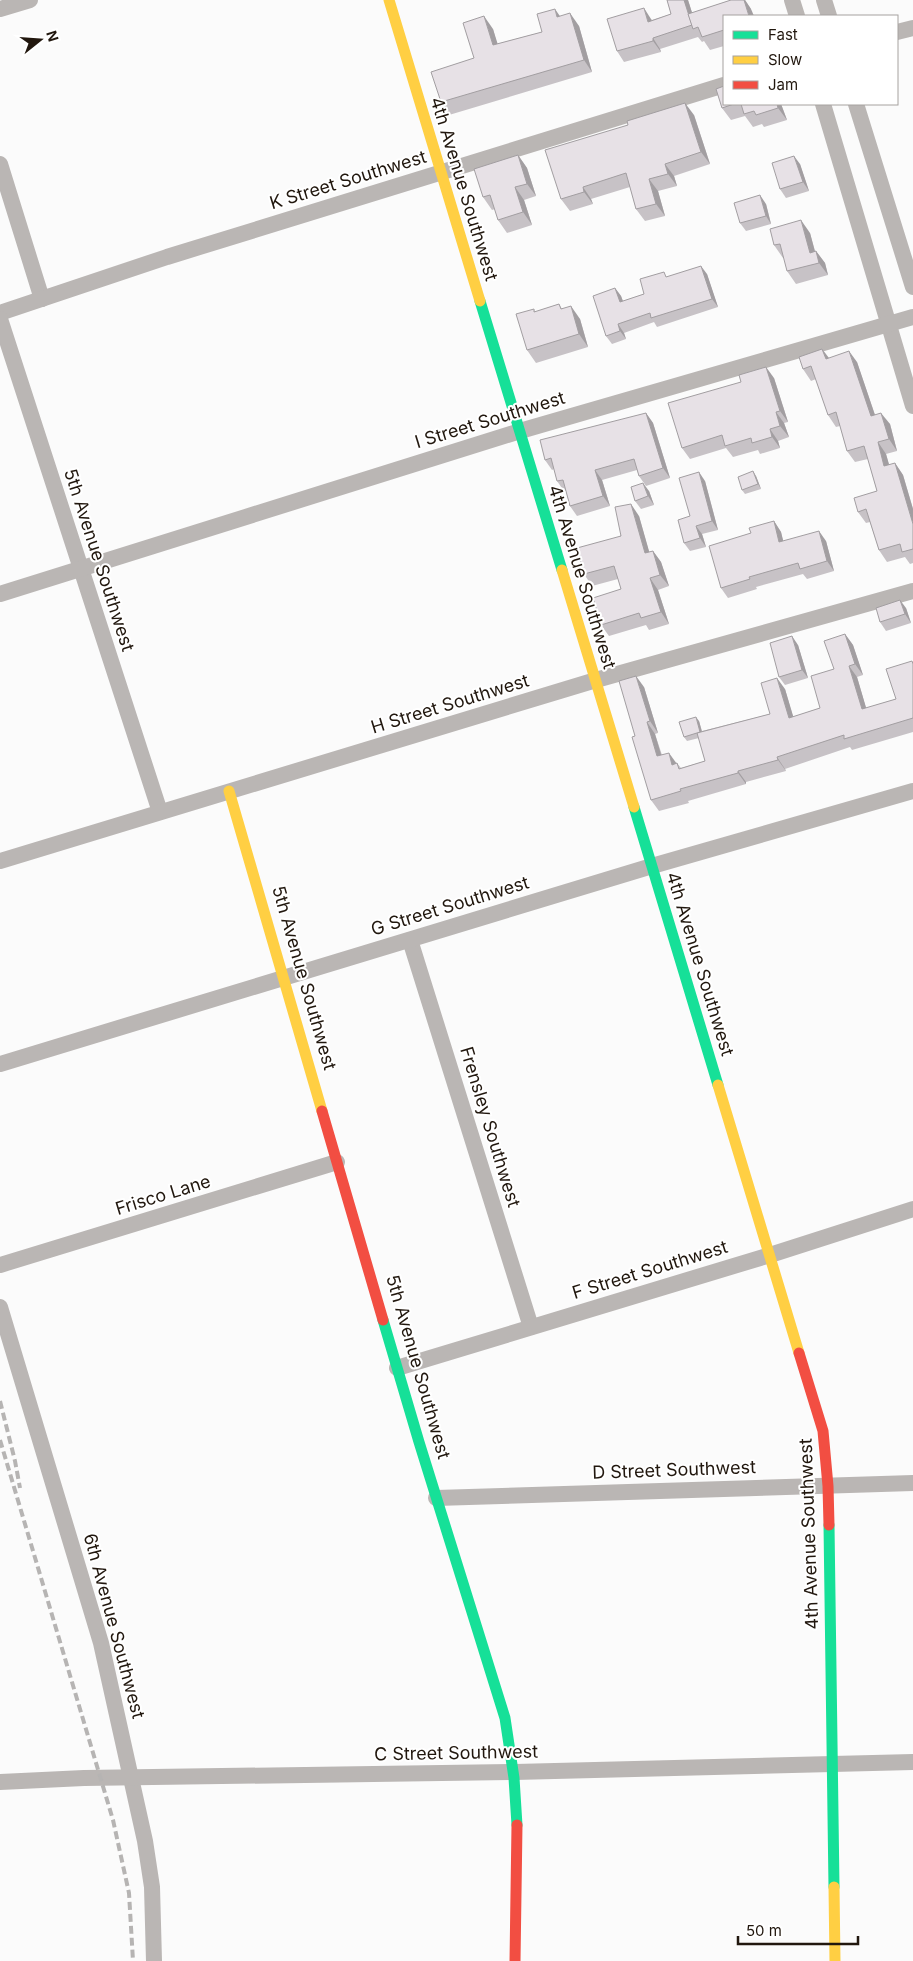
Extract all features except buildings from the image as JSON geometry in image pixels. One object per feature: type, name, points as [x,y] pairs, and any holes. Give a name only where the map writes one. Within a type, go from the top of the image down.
[{"type":"street","points":[[0,9],[30,0]]},
{"type":"street","name":"4th Avenue Southwest","points":[[389,0],[823,1431],[828,1486],[835,1961]]},
{"type":"street","points":[[792,0],[796,15]]},
{"type":"street","points":[[824,0],[829,15]]},
{"type":"street","points":[[898,32],[913,28]]},
{"type":"street","name":"K Street Southwest","points":[[0,313],[167,257],[723,85]]},
{"type":"street","points":[[823,105],[913,406]]},
{"type":"street","points":[[856,105],[913,287]]},
{"type":"street","points":[[0,164],[42,299]]},
{"type":"street","name":"I Street Southwest","points":[[0,594],[520,431],[913,317]]},
{"type":"street","name":"5th Avenue Southwest","points":[[0,320],[160,812]]},
{"type":"street","name":"H Street Southwest","points":[[0,861],[596,680],[913,591]]},
{"type":"street","name":"G Street Southwest","points":[[0,1064],[652,866],[913,790]]},
{"type":"street","name":"5th Avenue Southwest","points":[[229,791],[397,1368],[505,1718],[515,1772],[518,1821],[515,1961]]},
{"type":"street","name":"Frensley Southwest","points":[[410,940],[531,1327]]},
{"type":"street","name":"Frisco Lane","points":[[0,1265],[337,1162]]},
{"type":"street","name":"F Street Southwest","points":[[397,1368],[770,1255],[913,1209]]},
{"type":"street","name":"6th Avenue Southwest","points":[[0,1307],[101,1643],[145,1841],[152,1887],[154,1961]]},
{"type":"street","name":"D Street Southwest","points":[[436,1498],[913,1483]]},
{"type":"street","name":"C Street Southwest","points":[[0,1782],[913,1762]]},
{"type":"railway","points":[[0,1401],[20,1488]]},
{"type":"railway","points":[[0,1440],[113,1820],[129,1893],[133,1961]]},
{"type":"traffic: fast","points":[[480,301],[562,570]]},
{"type":"traffic: fast","points":[[634,807],[718,1085]]},
{"type":"traffic: fast","points":[[383,1320],[505,1718],[514,1778],[517,1825]]},
{"type":"traffic: fast","points":[[829,1525],[834,1887]]},
{"type":"traffic: slow","points":[[389,0],[480,301]]},
{"type":"traffic: slow","points":[[562,570],[634,807]]},
{"type":"traffic: slow","points":[[229,791],[322,1111]]},
{"type":"traffic: slow","points":[[718,1085],[799,1353]]},
{"type":"traffic: slow","points":[[834,1887],[835,1961]]},
{"type":"traffic: jam","points":[[322,1111],[383,1320]]},
{"type":"traffic: jam","points":[[799,1353],[823,1431],[829,1525]]},
{"type":"traffic: jam","points":[[515,1961],[517,1825]]}]
